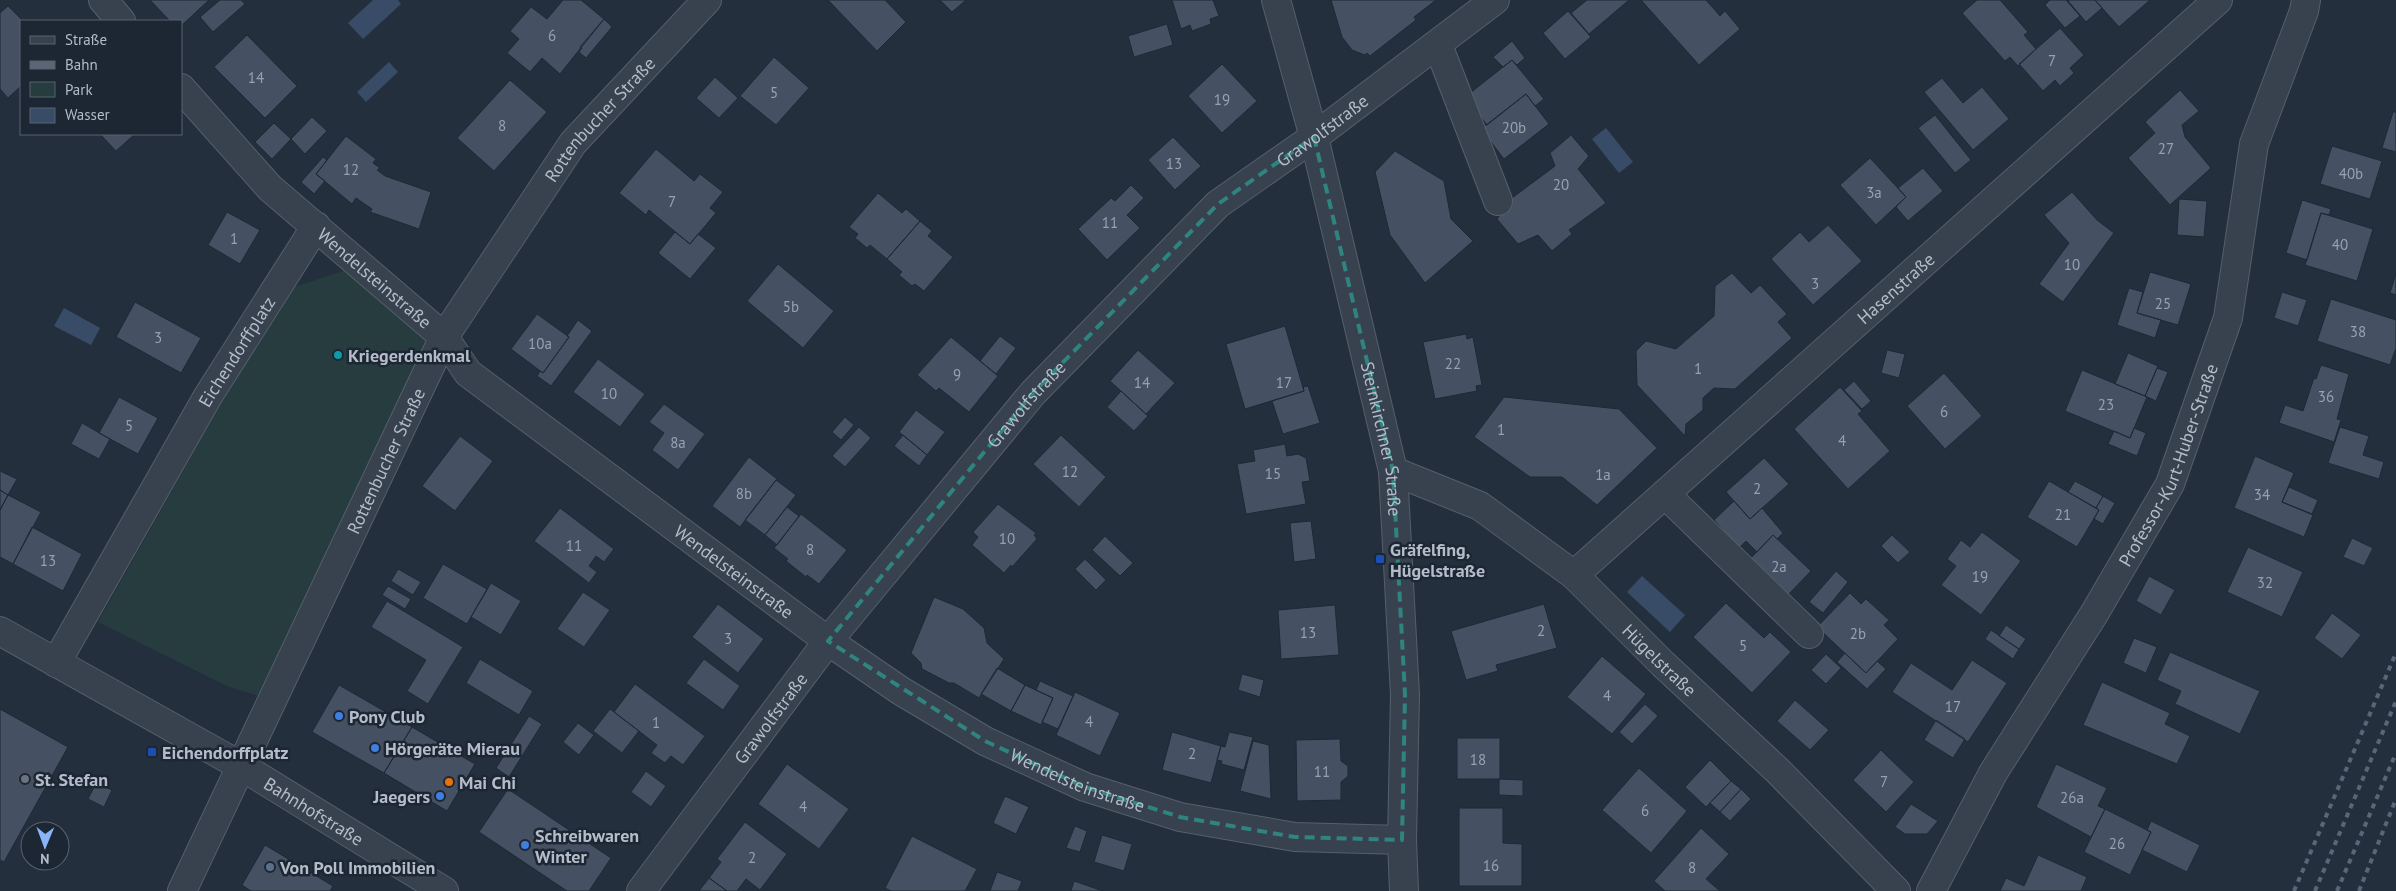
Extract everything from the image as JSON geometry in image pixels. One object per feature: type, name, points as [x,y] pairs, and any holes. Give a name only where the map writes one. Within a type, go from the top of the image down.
[{"type":"street","points":[[103,0],[120,20]]},
{"type":"street","name":"Rottenbucher Straße","points":[[182,891],[444,337],[573,143],[707,0]]},
{"type":"street","name":"Steinkirchner Straße","points":[[1276,0],[1314,136],[1393,471],[1405,695],[1402,840],[1404,891]]},
{"type":"street","name":"Grawolfstraße","points":[[641,891],[828,641],[1033,393],[1218,204],[1438,45],[1495,0]]},
{"type":"street","name":"Hasenstraße","points":[[1574,575],[2218,0]]},
{"type":"street","name":"Professor-Kurt-Huber-Straße","points":[[1931,891],[1993,773],[2094,614],[2170,484],[2228,318],[2254,144],[2304,11],[2306,0]]},
{"type":"street","points":[[1438,45],[1498,201]]},
{"type":"street","name":"Wendelsteinstraße","points":[[182,89],[270,188],[444,337],[468,373],[828,641],[901,691],[985,740],[1085,787],[1180,817],[1295,837],[1402,840]]},
{"type":"street","name":"Eichendorffplatz","points":[[56,663],[208,396],[316,226]]},
{"type":"street","name":"Hügelstraße","points":[[1393,471],[1480,506],[1574,575],[1663,664],[1777,770],[1896,891]]},
{"type":"street","points":[[1665,494],[1808,634]]},
{"type":"street","name":"Bahnhofstraße","points":[[0,631],[241,766],[444,891]]},
{"type":"highlighted area","points":[[1314,137],[1393,471],[1405,695],[1402,840],[1295,837],[1180,817],[1085,787],[985,741],[828,641],[1033,393],[1218,204]]},
{"type":"green space","name":"Eichendorffplatz","points":[[346,270],[428,342],[266,698],[229,687],[98,622],[285,290]]},
{"type":"water","points":[[373,0],[398,0],[401,4],[363,39],[348,23]]},
{"type":"water","points":[[389,62],[398,72],[366,102],[357,92]]},
{"type":"water","points":[[1606,128],[1633,162],[1619,173],[1592,139]]},
{"type":"water","points":[[64,308],[100,328],[91,345],[54,326]]},
{"type":"water","points":[[1642,576],[1685,615],[1670,632],[1627,592]]},
{"type":"building","points":[[150,0],[209,0],[182,25],[182,20],[169,20]]},
{"type":"building","points":[[220,0],[241,0],[245,4],[213,32],[200,17]]},
{"type":"building","points":[[563,0],[581,0],[604,19],[560,74],[542,58],[530,72],[507,53],[519,39],[510,31],[531,7],[547,19]]},
{"type":"building","points":[[828,0],[885,0],[906,22],[877,51]]},
{"type":"building","points":[[940,0],[966,0],[952,12]]},
{"type":"building","points":[[1172,0],[1213,0],[1219,16],[1210,19],[1211,24],[1192,31],[1190,25],[1181,29]]},
{"type":"building","points":[[1331,0],[1436,0],[1414,17],[1416,20],[1370,56],[1367,53],[1365,55],[1352,50],[1342,37]]},
{"type":"building","points":[[1587,0],[1629,0],[1589,34],[1571,13]]},
{"type":"building","points":[[1641,0],[1706,0],[1720,16],[1725,11],[1740,29],[1699,65]]},
{"type":"building","points":[[1977,0],[2000,0],[2028,32],[2024,35],[2036,49],[2018,66],[2010,57],[2005,61],[1962,13]]},
{"type":"building","points":[[2050,0],[2066,0],[2080,16],[2065,28],[2045,5]]},
{"type":"building","points":[[2069,0],[2095,0],[2102,8],[2086,22]]},
{"type":"building","points":[[2095,0],[2150,0],[2119,27]]},
{"type":"building","points":[[8,6],[22,20],[20,20],[20,87],[8,98],[0,89],[0,13]]},
{"type":"building","points":[[1568,11],[1591,37],[1565,59],[1543,33]]},
{"type":"building","points":[[604,19],[612,27],[586,58],[579,52],[582,48],[580,47]]},
{"type":"building","points":[[1167,24],[1173,45],[1134,57],[1128,36]]},
{"type":"building","points":[[2060,28],[2084,55],[2070,68],[2074,73],[2060,86],[2055,80],[2043,91],[2019,64]]},
{"type":"building","points":[[247,35],[297,86],[265,118],[214,67]]},
{"type":"building","points":[[1512,41],[1525,58],[1517,65],[1512,60],[1503,67],[1493,57]]},
{"type":"building","points":[[774,57],[809,88],[776,125],[740,96]]},
{"type":"building","points":[[1512,60],[1544,99],[1535,106],[1526,94],[1487,125],[1465,97]]},
{"type":"building","points":[[1222,64],[1257,101],[1222,133],[1188,96]]},
{"type":"building","points":[[715,77],[738,98],[719,118],[696,98]]},
{"type":"building","points":[[1942,78],[1963,103],[1982,87],[2009,119],[1973,150],[1924,92]]},
{"type":"building","points":[[510,80],[547,112],[494,171],[457,138]]},
{"type":"building","points":[[2180,90],[2199,111],[2182,125],[2185,137],[2211,168],[2170,205],[2128,158],[2155,133],[2145,122]]},
{"type":"building","points":[[1526,94],[1549,124],[1504,159],[1481,129]]},
{"type":"building","points":[[2393,112],[2396,112],[2396,152],[2382,148]]},
{"type":"building","points":[[1935,115],[1971,160],[1955,173],[1918,128]]},
{"type":"building","points":[[312,117],[327,131],[305,154],[291,139]]},
{"type":"building","points":[[274,123],[291,139],[272,159],[255,142]]},
{"type":"building","points":[[101,135],[134,135],[116,151]]},
{"type":"building","points":[[1571,135],[1589,156],[1578,169],[1606,203],[1569,230],[1572,234],[1552,251],[1538,235],[1518,244],[1497,219],[1512,198],[1555,166],[1550,153]]},
{"type":"building","points":[[346,136],[376,159],[373,163],[380,168],[377,170],[385,176],[431,192],[419,229],[370,212],[372,209],[356,198],[352,204],[316,174]]},
{"type":"building","points":[[1173,137],[1201,166],[1175,190],[1148,160]]},
{"type":"building","points":[[2332,146],[2382,161],[2370,199],[2320,184]]},
{"type":"building","points":[[656,149],[694,181],[700,174],[723,192],[710,208],[716,213],[690,244],[649,210],[646,215],[619,193]]},
{"type":"building","points":[[1395,151],[1444,181],[1451,219],[1473,241],[1425,283],[1390,235],[1375,172]]},
{"type":"building","points":[[323,157],[327,160],[316,174],[325,181],[314,194],[301,182]]},
{"type":"building","points":[[1870,158],[1906,197],[1876,225],[1840,185]]},
{"type":"building","points":[[1923,168],[1943,191],[1908,221],[1896,207],[1906,197],[1898,188]]},
{"type":"building","points":[[1131,185],[1144,198],[1127,215],[1140,228],[1107,260],[1078,229],[1111,198],[1115,201]]},
{"type":"building","points":[[2072,192],[2097,220],[2114,233],[2063,302],[2039,284],[2069,243],[2044,215]]},
{"type":"building","points":[[878,193],[902,213],[906,209],[920,221],[887,259],[870,245],[867,248],[855,238],[858,234],[849,227]]},
{"type":"building","points":[[2179,199],[2207,201],[2204,237],[2177,235]]},
{"type":"building","points":[[2302,200],[2331,209],[2329,215],[2321,213],[2307,260],[2286,253]]},
{"type":"building","points":[[227,212],[260,230],[240,264],[208,245]]},
{"type":"building","points":[[2321,213],[2373,229],[2357,281],[2305,265]]},
{"type":"building","points":[[920,221],[932,231],[928,236],[953,257],[924,291],[915,284],[912,286],[899,275],[902,272],[887,259]]},
{"type":"building","points":[[1828,225],[1862,261],[1813,305],[1771,259],[1800,232],[1809,242]]},
{"type":"building","points":[[675,232],[690,244],[698,234],[716,248],[690,279],[658,253]]},
{"type":"building","points":[[778,264],[834,311],[803,348],[747,301]]},
{"type":"building","points":[[2150,272],[2191,284],[2178,325],[2137,313]]},
{"type":"building","points":[[1732,273],[1751,293],[1760,285],[1787,314],[1778,322],[1792,338],[1735,389],[1714,388],[1703,398],[1703,410],[1686,424],[1685,436],[1637,385],[1636,351],[1646,341],[1676,349],[1714,316],[1715,286]]},
{"type":"building","points":[[2396,273],[2396,295],[2390,293]]},
{"type":"building","points":[[2129,288],[2143,292],[2137,313],[2161,320],[2155,338],[2117,325]]},
{"type":"building","points":[[2282,292],[2307,300],[2298,326],[2274,318]]},
{"type":"building","points":[[2331,299],[2396,320],[2396,348],[2390,365],[2317,341]]},
{"type":"building","points":[[135,302],[201,338],[181,373],[116,337]]},
{"type":"building","points":[[537,314],[569,337],[543,373],[511,349]]},
{"type":"building","points":[[578,320],[592,331],[551,386],[537,376],[540,371],[543,373],[569,337],[567,336]]},
{"type":"building","points":[[1285,326],[1304,391],[1245,409],[1226,344]]},
{"type":"building","points":[[1466,334],[1467,339],[1473,337],[1482,385],[1476,386],[1477,391],[1435,399],[1423,342]]},
{"type":"building","points":[[1000,336],[1016,348],[996,374],[980,361]]},
{"type":"building","points":[[951,337],[998,376],[969,412],[939,388],[936,391],[917,375]]},
{"type":"building","points":[[1138,350],[1175,383],[1146,414],[1110,381]]},
{"type":"building","points":[[1887,350],[1905,354],[1899,378],[1881,373]]},
{"type":"building","points":[[2128,353],[2158,366],[2145,396],[2115,384]]},
{"type":"building","points":[[598,359],[645,394],[620,427],[573,392]]},
{"type":"building","points":[[2321,365],[2349,374],[2337,419],[2341,420],[2334,442],[2279,423],[2285,405],[2303,411],[2314,378],[2316,379]]},
{"type":"building","points":[[2157,368],[2168,372],[2156,401],[2145,396]]},
{"type":"building","points":[[2082,370],[2147,397],[2130,438],[2065,411]]},
{"type":"building","points":[[1944,373],[1982,416],[1945,449],[1907,406]]},
{"type":"building","points":[[1854,381],[1871,401],[1862,409],[1844,390]]},
{"type":"building","points":[[1308,386],[1320,423],[1283,434],[1272,401],[1304,391],[1303,387]]},
{"type":"building","points":[[1840,387],[1862,411],[1858,414],[1890,451],[1848,489],[1794,429]]},
{"type":"building","points":[[1121,391],[1148,416],[1134,431],[1107,407]]},
{"type":"building","points":[[119,397],[158,418],[138,454],[99,433]]},
{"type":"building","points":[[1504,397],[1619,409],[1657,448],[1597,505],[1562,477],[1530,477],[1474,437]]},
{"type":"building","points":[[664,404],[705,434],[678,470],[652,450],[664,433],[649,422]]},
{"type":"building","points":[[916,410],[945,432],[927,455],[899,432]]},
{"type":"building","points":[[845,417],[854,425],[841,440],[832,432]]},
{"type":"building","points":[[82,423],[110,439],[99,459],[71,444]]},
{"type":"building","points":[[859,427],[871,438],[845,467],[832,456]]},
{"type":"building","points":[[2340,427],[2369,436],[2363,455],[2384,462],[2379,479],[2328,463]]},
{"type":"building","points":[[2134,428],[2146,433],[2137,456],[2108,444],[2114,431],[2130,438]]},
{"type":"building","points":[[903,435],[927,455],[919,466],[894,446]]},
{"type":"building","points":[[1061,435],[1106,477],[1079,507],[1033,464]]},
{"type":"building","points":[[460,436],[493,461],[455,511],[422,486]]},
{"type":"building","points":[[1285,444],[1287,456],[1298,454],[1306,458],[1310,481],[1302,482],[1306,504],[1246,514],[1237,464],[1255,461],[1253,450]]},
{"type":"building","points":[[2255,456],[2294,473],[2282,502],[2313,515],[2304,537],[2234,508]]},
{"type":"building","points":[[749,457],[777,479],[740,527],[712,506]]},
{"type":"building","points":[[1764,458],[1789,484],[1750,519],[1726,492]]},
{"type":"building","points":[[0,471],[17,479],[8,495],[0,490]]},
{"type":"building","points":[[776,480],[796,495],[765,535],[745,520]]},
{"type":"building","points":[[2049,481],[2099,510],[2077,547],[2027,517]]},
{"type":"building","points":[[2075,481],[2103,496],[2096,508],[2068,492]]},
{"type":"building","points":[[2289,487],[2318,500],[2312,514],[2282,502]]},
{"type":"building","points":[[0,490],[8,495],[0,510]]},
{"type":"building","points":[[8,495],[41,512],[13,564],[0,557],[0,510]]},
{"type":"building","points":[[2103,496],[2115,503],[2103,524],[2094,519],[2099,510],[2096,508]]},
{"type":"building","points":[[1734,501],[1750,519],[1762,508],[1783,533],[1777,539],[1773,535],[1757,552],[1746,541],[1739,548],[1714,520]]},
{"type":"building","points":[[998,504],[1036,533],[1034,535],[1037,539],[1012,567],[1011,565],[1004,573],[972,545],[978,537],[973,532]]},
{"type":"building","points":[[787,507],[799,516],[777,545],[765,535]]},
{"type":"building","points":[[560,508],[614,549],[604,562],[596,556],[589,566],[597,572],[589,583],[534,541]]},
{"type":"building","points":[[801,514],[847,550],[819,584],[807,575],[806,577],[786,561],[788,559],[774,548]]},
{"type":"building","points":[[1311,521],[1316,559],[1294,562],[1290,523]]},
{"type":"building","points":[[32,527],[82,554],[63,591],[13,564]]},
{"type":"building","points":[[1982,532],[2021,561],[1981,615],[1941,585],[1956,566],[1947,559],[1961,540],[1970,547]]},
{"type":"building","points":[[1773,535],[1811,571],[1786,597],[1748,561]]},
{"type":"building","points":[[1892,535],[1910,552],[1898,563],[1881,546]]},
{"type":"building","points":[[1105,536],[1133,563],[1120,576],[1092,550]]},
{"type":"building","points":[[2352,538],[2373,548],[2364,566],[2343,557]]},
{"type":"building","points":[[2248,547],[2303,572],[2282,617],[2227,592]]},
{"type":"building","points":[[1085,559],[1106,580],[1096,590],[1075,569]]},
{"type":"building","points":[[443,564],[487,589],[467,624],[423,598]]},
{"type":"building","points":[[398,569],[421,582],[413,595],[391,581]]},
{"type":"building","points":[[1836,571],[1848,582],[1823,613],[1809,602]]},
{"type":"building","points":[[2149,576],[2175,590],[2161,615],[2136,601]]},
{"type":"building","points":[[491,583],[521,601],[501,635],[471,617]]},
{"type":"building","points":[[388,586],[411,599],[405,609],[382,595]]},
{"type":"building","points":[[583,592],[610,610],[584,647],[557,629]]},
{"type":"building","points":[[1850,593],[1861,604],[1866,599],[1889,620],[1884,625],[1898,639],[1866,673],[1817,627]]},
{"type":"building","points":[[934,597],[963,609],[984,628],[987,643],[1004,659],[979,698],[954,683],[949,683],[922,669],[921,663],[911,653]]},
{"type":"building","points":[[387,601],[463,647],[428,704],[407,691],[426,660],[371,627]]},
{"type":"building","points":[[1726,603],[1764,638],[1770,632],[1791,652],[1752,693],[1693,637]]},
{"type":"building","points":[[718,604],[764,639],[738,673],[692,637]]},
{"type":"building","points":[[1544,604],[1557,648],[1496,665],[1498,671],[1466,680],[1451,631]]},
{"type":"building","points":[[1335,605],[1339,655],[1281,659],[1278,610]]},
{"type":"building","points":[[2332,613],[2361,635],[2342,659],[2314,638]]},
{"type":"building","points":[[2006,625],[2026,639],[2019,649],[1999,636]]},
{"type":"building","points":[[1991,630],[2019,649],[2013,659],[1985,639]]},
{"type":"building","points":[[2134,638],[2157,647],[2146,673],[2123,663]]},
{"type":"building","points":[[2170,652],[2260,691],[2240,734],[2175,704],[2181,691],[2157,680]]},
{"type":"building","points":[[1845,653],[1866,673],[1877,661],[1886,669],[1867,689],[1837,662]]},
{"type":"building","points":[[1826,654],[1841,668],[1826,684],[1811,670]]},
{"type":"building","points":[[1602,656],[1646,694],[1612,734],[1567,697]]},
{"type":"building","points":[[480,659],[533,691],[519,715],[466,683]]},
{"type":"building","points":[[704,659],[740,686],[723,710],[686,683]]},
{"type":"building","points":[[1972,660],[2007,683],[1968,742],[1892,692],[1911,663],[1952,690]]},
{"type":"building","points":[[997,668],[1025,685],[1011,711],[981,694]]},
{"type":"building","points":[[1242,674],[1264,680],[1260,697],[1238,690]]},
{"type":"building","points":[[1040,681],[1073,696],[1058,729],[1042,722],[1053,698],[1036,690]]},
{"type":"building","points":[[2102,682],[2170,713],[2165,724],[2190,736],[2177,764],[2083,725]]},
{"type":"building","points":[[635,684],[705,736],[683,765],[671,756],[665,763],[651,753],[657,745],[614,712]]},
{"type":"building","points":[[339,685],[412,727],[384,773],[312,732]]},
{"type":"building","points":[[1025,685],[1053,698],[1041,725],[1011,711]]},
{"type":"building","points":[[1075,692],[1120,713],[1100,756],[1056,735]]},
{"type":"building","points":[[1795,700],[1829,730],[1810,750],[1777,721]]},
{"type":"building","points":[[1645,704],[1658,716],[1632,744],[1619,732]]},
{"type":"building","name":"St. Stefan","points":[[0,709],[68,747],[27,821],[20,821],[20,833],[4,862],[0,860]]},
{"type":"building","points":[[610,709],[639,731],[622,753],[593,731]]},
{"type":"building","points":[[529,716],[542,724],[509,777],[496,768]]},
{"type":"building","points":[[1936,720],[1965,739],[1953,758],[1924,740]]},
{"type":"building","points":[[578,723],[594,735],[579,755],[563,742]]},
{"type":"building","points":[[412,727],[475,764],[447,811],[384,773]]},
{"type":"building","points":[[1172,732],[1221,746],[1211,783],[1162,770]]},
{"type":"building","points":[[1229,732],[1253,737],[1244,770],[1221,764],[1222,761],[1217,760],[1221,746],[1225,747]]},
{"type":"building","points":[[1457,738],[1500,738],[1500,779],[1457,779]]},
{"type":"building","points":[[1340,739],[1341,761],[1348,766],[1348,776],[1341,782],[1341,800],[1297,801],[1296,740]]},
{"type":"building","points":[[1253,741],[1269,745],[1271,799],[1240,791]]},
{"type":"building","points":[[1881,750],[1914,782],[1886,812],[1853,780]]},
{"type":"building","points":[[1710,760],[1731,781],[1706,807],[1685,787]]},
{"type":"building","points":[[787,764],[849,809],[819,849],[758,804]]},
{"type":"building","points":[[2056,764],[2107,788],[2098,806],[2105,809],[2091,837],[2036,807]]},
{"type":"building","points":[[1639,768],[1687,811],[1651,853],[1602,810]]},
{"type":"building","points":[[646,771],[666,786],[651,807],[631,792]]},
{"type":"building","points":[[1499,779],[1523,780],[1523,796],[1499,795]]},
{"type":"building","points":[[1731,781],[1741,789],[1720,812],[1710,803]]},
{"type":"building","points":[[96,783],[112,790],[104,807],[88,799]]},
{"type":"building","points":[[508,789],[611,858],[589,891],[567,891],[479,832]]},
{"type":"building","points":[[1741,789],[1751,799],[1730,821],[1720,812]]},
{"type":"building","points":[[1005,796],[1029,807],[1016,834],[993,823]]},
{"type":"building","points":[[1911,804],[1938,821],[1927,834],[1905,834],[1895,827]]},
{"type":"building","points":[[1459,808],[1503,808],[1503,843],[1522,844],[1522,886],[1459,886]]},
{"type":"building","points":[[2105,809],[2151,832],[2130,875],[2084,852]]},
{"type":"building","points":[[2151,821],[2200,845],[2187,872],[2142,850],[2151,832],[2147,830]]},
{"type":"building","points":[[745,822],[787,854],[760,890],[746,879],[737,891],[727,891],[709,878],[721,862],[717,859]]},
{"type":"building","points":[[1075,826],[1087,831],[1080,852],[1066,848]]},
{"type":"building","points":[[1701,828],[1729,854],[1706,879],[1720,891],[1665,891],[1654,881]]},
{"type":"building","points":[[1102,835],[1132,844],[1124,871],[1094,862]]},
{"type":"building","points":[[912,836],[977,869],[965,891],[891,891],[885,888]]},
{"type":"building","points":[[265,845],[333,886],[330,891],[251,891],[242,885]]},
{"type":"building","points":[[2038,855],[2087,877],[2081,891],[2000,891],[2006,878],[2024,886]]},
{"type":"building","points":[[997,872],[1022,881],[1018,891],[990,891]]},
{"type":"building","points":[[709,878],[727,891],[699,891]]},
{"type":"building","points":[[1074,881],[1103,891],[1071,891]]},
{"type":"railway","points":[[2294,891],[2396,653]]},
{"type":"railway","points":[[2315,891],[2396,701]]},
{"type":"railway","points":[[2337,891],[2396,753]]},
{"type":"railway","points":[[2359,891],[2396,799]]},
{"type":"place","name":"Kriegerdenkmal","points":[[338,355]]},
{"type":"place","name":"Gräfelfing, Hügelstraße","points":[[1380,559]]},
{"type":"place","name":"Pony Club","points":[[339,716]]},
{"type":"place","name":"Hörgeräte Mierau","points":[[375,748]]},
{"type":"place","name":"Eichendorffplatz","points":[[152,752]]},
{"type":"place","name":"St. Stefan","points":[[25,779]]},
{"type":"place","name":"Mai Chi","points":[[449,782]]},
{"type":"place","name":"Jaegers","points":[[440,796]]},
{"type":"place","name":"Schreibwaren Winter","points":[[525,845]]},
{"type":"place","name":"Von Poll Immobilien","points":[[270,867]]}]
